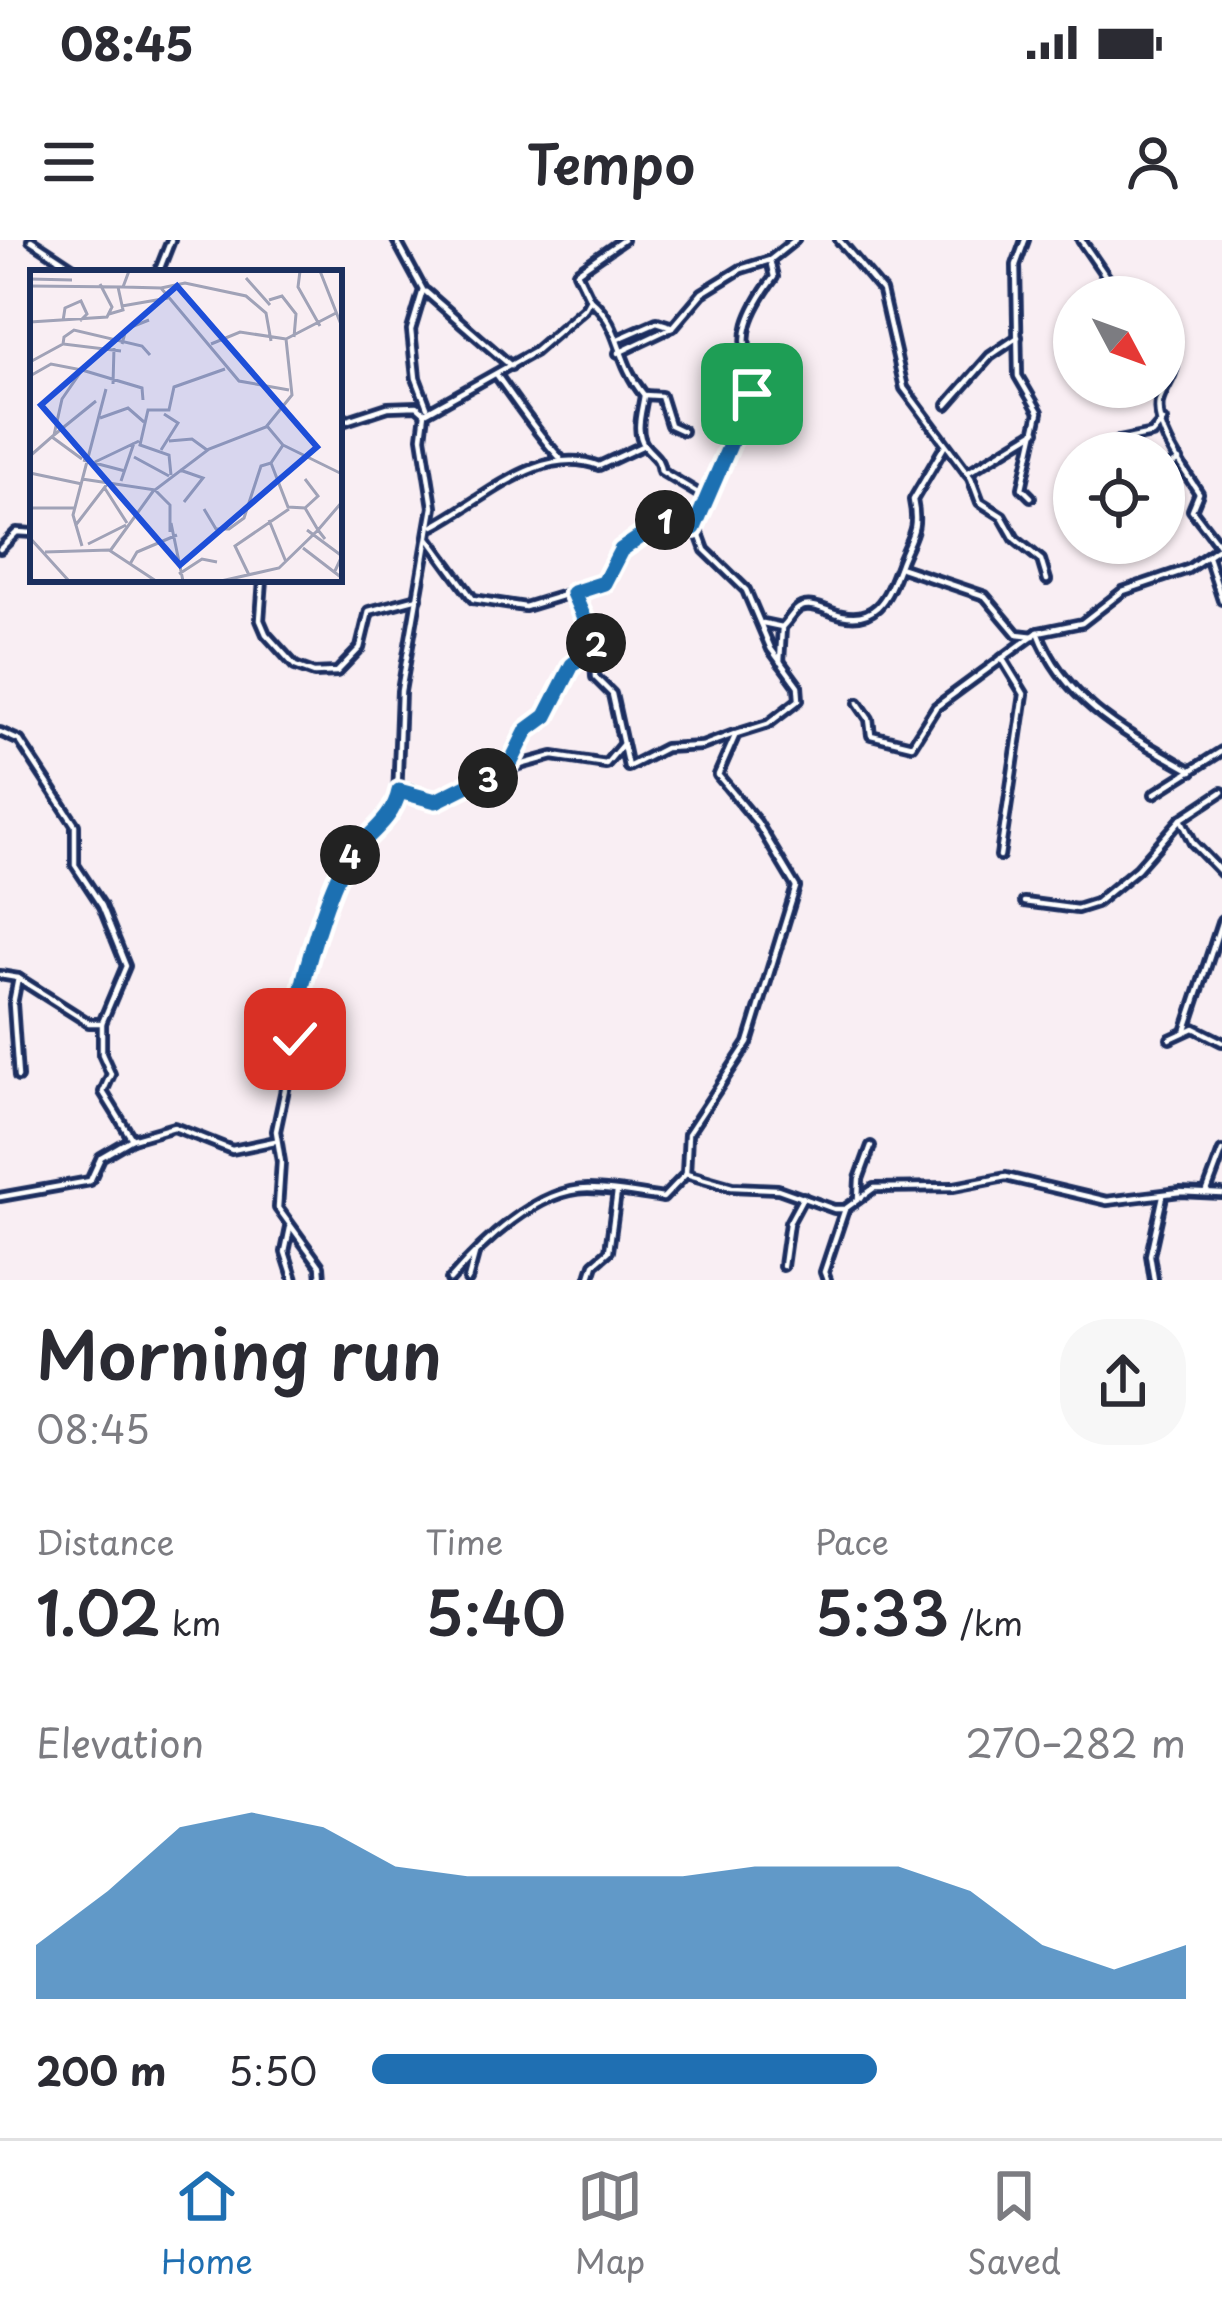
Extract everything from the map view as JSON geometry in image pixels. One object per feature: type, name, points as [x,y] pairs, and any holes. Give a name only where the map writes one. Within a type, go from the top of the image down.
[{"type":"street","points":[[31,240],[76,270]]},
{"type":"street","points":[[159,270],[171,240]]},
{"type":"street","points":[[396,240],[423,290],[511,366]]},
{"type":"street","points":[[623,240],[577,272],[590,299],[615,327],[626,375],[644,395],[661,396],[670,425],[683,431]]},
{"type":"street","points":[[618,353],[673,327],[697,296],[742,268],[770,260],[795,240]]},
{"type":"street","points":[[839,240],[882,291],[900,380],[967,473],[980,502],[1003,516],[1015,539],[1041,560],[1047,580]]},
{"type":"street","points":[[1025,240],[1016,265],[1018,376],[1039,412],[1022,488],[1031,497]]},
{"type":"street","points":[[1081,240],[1106,276]]},
{"type":"street","points":[[694,528],[760,380],[747,360],[745,335],[754,305],[774,277],[770,260]]},
{"type":"street","points":[[321,1280],[320,1266],[276,1201],[281,1162],[275,1141],[294,1047],[296,1004],[333,888],[350,856],[395,806],[399,791],[401,691],[433,498],[422,437],[426,411],[416,378],[411,330],[423,290]]},
{"type":"street","points":[[426,411],[534,352],[590,299]]},
{"type":"street","points":[[615,340],[657,322],[673,327]]},
{"type":"street","points":[[947,405],[997,349],[1018,337]]},
{"type":"street","points":[[496,374],[529,425],[540,430],[560,458]]},
{"type":"street","points":[[644,395],[639,427],[644,445],[658,457],[661,471],[707,499]]},
{"type":"street","points":[[342,422],[388,406],[417,406],[426,411]]},
{"type":"street","points":[[1161,408],[1168,432]]},
{"type":"street","points":[[1154,432],[1163,421]]},
{"type":"street","points":[[967,473],[1036,431]]},
{"type":"street","points":[[431,527],[560,458],[576,457],[599,466],[644,445]]},
{"type":"street","points":[[780,662],[782,627],[796,610],[808,605],[848,616],[876,609],[897,584],[918,526],[913,500],[944,447]]},
{"type":"street","points":[[900,568],[985,596],[1017,634],[1073,627],[1123,591],[1219,549],[1191,508],[1199,493],[1185,470]]},
{"type":"street","points":[[429,539],[476,601],[525,607],[604,583],[621,550],[668,518],[694,528],[706,550],[742,584],[780,662],[798,686],[799,700],[768,724],[700,746],[661,750],[634,768],[626,765],[612,694],[595,677],[596,645],[573,593]]},
{"type":"street","points":[[0,549],[17,532],[30,533]]},
{"type":"street","points":[[1208,557],[1222,600]]},
{"type":"street","points":[[263,582],[260,620],[266,634],[295,666],[323,675],[337,672],[360,648],[362,622],[369,611],[418,598]]},
{"type":"street","points":[[762,623],[782,627]]},
{"type":"street","points":[[857,703],[869,719],[871,735],[912,745],[936,707],[1036,634]]},
{"type":"street","points":[[1036,634],[1058,672],[1103,719],[1132,741],[1192,771]]},
{"type":"street","points":[[505,769],[527,730],[546,716],[572,665],[596,645]]},
{"type":"street","points":[[1000,856],[1024,694],[1002,658]]},
{"type":"street","points":[[0,733],[20,741],[75,825],[75,866],[102,906],[126,967],[102,1023],[102,1054],[111,1072],[103,1092],[132,1139]]},
{"type":"street","points":[[451,1280],[487,1238],[540,1204],[585,1189],[663,1198],[686,1174],[688,1134],[748,1043],[796,887],[758,822],[718,778],[736,734]]},
{"type":"street","points":[[399,791],[411,790],[432,802],[505,769],[545,757],[606,764],[622,745]]},
{"type":"street","points":[[1154,794],[1222,751]]},
{"type":"street","points":[[1024,902],[1088,907],[1137,869],[1181,819],[1222,792]]},
{"type":"street","points":[[1181,819],[1193,843],[1222,873]]},
{"type":"street","points":[[1186,1029],[1222,920]]},
{"type":"street","points":[[0,975],[18,978],[86,1022],[102,1023]]},
{"type":"street","points":[[18,978],[13,1004],[18,1077]]},
{"type":"street","points":[[1170,1039],[1186,1029],[1198,1029],[1222,1042]]},
{"type":"street","points":[[0,1197],[90,1181],[101,1157],[132,1139],[176,1127],[232,1150],[275,1141]]},
{"type":"street","points":[[858,1199],[858,1182],[872,1146]]},
{"type":"street","points":[[1207,1192],[1222,1151]]},
{"type":"street","points":[[686,1174],[845,1209]]},
{"type":"street","points":[[827,1280],[824,1272],[845,1209],[883,1187],[954,1186],[1006,1177],[1107,1201],[1222,1194]]},
{"type":"street","points":[[589,1280],[594,1264],[609,1251],[617,1192]]},
{"type":"street","points":[[1154,1280],[1150,1255],[1163,1196]]},
{"type":"street","points":[[783,1266],[789,1222],[803,1197]]},
{"type":"street","points":[[290,1228],[285,1252],[293,1280]]},
{"type":"street","points":[[468,1280],[476,1254]]},
{"type":"route","points":[[295,1039],[300,991],[340,870],[387,817],[399,791],[411,790],[436,801],[510,764],[527,730],[546,716],[572,665],[596,645],[573,593],[604,583],[621,550],[668,518],[694,528],[752,394]]}]
